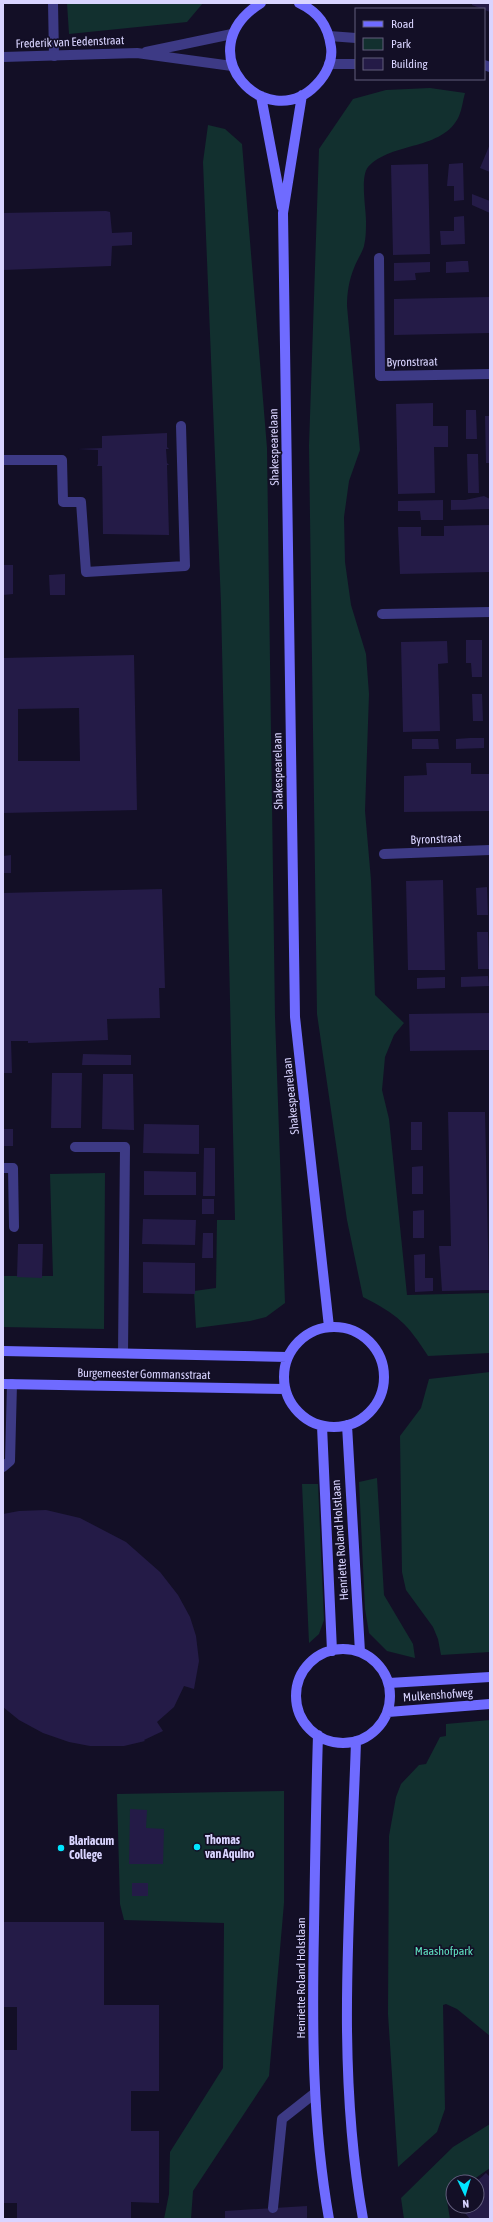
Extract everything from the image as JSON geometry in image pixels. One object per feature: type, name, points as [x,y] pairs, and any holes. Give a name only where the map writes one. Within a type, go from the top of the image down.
[{"type":"street","points":[[53,3],[54,56]]},
{"type":"street","points":[[261,3],[247,12],[237,23],[232,34],[230,50],[232,66],[239,79],[249,90],[261,96],[281,100],[302,95],[320,81],[329,64],[331,50],[330,36],[316,13],[299,3]]},
{"type":"street","name":"Frederik van Eedenstraat","points":[[3,57],[137,53],[232,34]]},
{"type":"street","points":[[330,36],[355,38]]},
{"type":"street","name":"Frederik van Eedenstraat","points":[[137,53],[232,66]]},
{"type":"street","points":[[329,64],[355,64]]},
{"type":"street","name":"Shakespearelaan","points":[[283,213],[302,95]]},
{"type":"street","name":"Shakespearelaan","points":[[261,96],[283,213],[295,1017],[328,1327]]},
{"type":"street","name":"Byronstraat","points":[[379,258],[380,376],[490,374]]},
{"type":"street","points":[[3,460],[62,460],[63,502],[81,502],[86,572],[185,566],[181,426]]},
{"type":"street","points":[[382,614],[490,612]]},
{"type":"street","name":"Byronstraat","points":[[384,854],[490,850]]},
{"type":"street","name":"Burgemeester Gommansstraat","points":[[76,1147],[124,1147],[123,1353]]},
{"type":"street","points":[[3,1168],[13,1168],[14,1227]]},
{"type":"street","points":[[328,1327],[344,1328],[357,1332],[369,1342],[378,1354],[383,1368],[384,1383],[380,1397],[372,1410],[360,1419],[347,1425],[322,1426],[309,1421],[298,1413],[290,1402],[285,1389],[284,1373],[287,1357],[294,1346],[304,1337],[316,1330],[328,1327]]},
{"type":"street","name":"Burgemeester Gommansstraat","points":[[3,1351],[287,1357]]},
{"type":"street","points":[[3,1467],[10,1461],[7,1384]]},
{"type":"street","name":"Burgemeester Gommansstraat","points":[[7,1384],[285,1389]]},
{"type":"street","name":"Henriette Roland Holstlaan","points":[[347,1425],[360,1652]]},
{"type":"street","name":"Henriette Roland Holstlaan","points":[[322,1426],[332,1651]]},
{"type":"street","points":[[346,1649],[360,1652],[373,1659],[382,1670],[389,1683],[390,1699],[388,1712],[375,1731],[356,1741],[337,1743],[318,1736],[310,1729],[299,1711],[296,1690],[306,1668],[321,1655],[332,1651],[346,1649]]},
{"type":"street","name":"Mulkenshofweg","points":[[389,1683],[490,1677]]},
{"type":"street","name":"Mulkenshofweg","points":[[388,1712],[490,1704]]},
{"type":"street","name":"Henriette Roland Holstlaan","points":[[318,1736],[312,2015],[315,2092],[322,2176],[329,2219]]},
{"type":"street","points":[[356,1741],[347,2012],[349,2091],[357,2190],[363,2219]]},
{"type":"street","points":[[273,2208],[282,2119],[315,2092]]},
{"type":"green space","points":[[67,3],[203,3],[187,22],[69,34]]},
{"type":"green space","points":[[430,88],[465,93],[459,116],[451,127],[430,141],[390,153],[378,159],[368,167],[364,178],[366,221],[365,240],[363,249],[351,277],[347,306],[360,450],[349,481],[344,517],[345,562],[351,605],[366,654],[369,694],[365,811],[371,880],[375,995],[404,1023],[394,1035],[385,1057],[382,1090],[389,1119],[407,1295],[490,1293],[490,1353],[428,1356],[414,1335],[401,1321],[385,1309],[363,1297],[347,1220],[317,1014],[309,446],[319,149],[353,99],[386,90]]},
{"type":"green space","points":[[208,125],[225,129],[242,144],[267,448],[275,1017],[285,1303],[266,1317],[250,1321],[196,1328],[194,1291],[216,1288],[217,1220],[235,1220],[221,604],[203,162]]},
{"type":"green space","points":[[105,1173],[104,1329],[3,1327],[3,1276],[53,1276],[50,1174]]},
{"type":"green space","points":[[490,1372],[490,1652],[441,1655],[438,1639],[433,1627],[406,1590],[402,1572],[400,1436],[421,1408],[429,1379]]},
{"type":"green space","points":[[377,1478],[384,1595],[413,1644],[415,1658],[387,1651],[369,1633],[365,1609],[359,1482]]},
{"type":"green space","points":[[302,1484],[318,1484],[324,1620],[319,1634],[309,1643]]},
{"type":"green space","name":"Maashofpark","points":[[490,1720],[490,2036],[457,2009],[446,2004],[443,2005],[445,2109],[437,2132],[398,2167],[388,2014],[389,1836],[396,1797],[401,1784],[419,1765],[426,1764],[440,1737],[446,1736],[446,1724]]},
{"type":"green space","points":[[284,1791],[284,1903],[269,2076],[193,2191],[191,2219],[164,2219],[169,2194],[170,2152],[223,2068],[224,1923],[124,1920],[120,1904],[117,1794]]},
{"type":"green space","points":[[490,2124],[490,2168],[481,2174],[445,2174],[445,2214],[449,2214],[450,2219],[404,2219],[401,2198],[453,2147]]},
{"type":"building","points":[[472,3],[490,3],[490,12],[485,10],[485,8],[472,5]]},
{"type":"building","points":[[490,144],[490,172],[480,168]]},
{"type":"building","points":[[463,163],[464,200],[454,201],[454,186],[447,186],[449,164]]},
{"type":"building","points":[[428,164],[430,254],[393,255],[391,165]]},
{"type":"building","points":[[472,194],[490,201],[490,213],[472,205]]},
{"type":"building","points":[[110,212],[112,233],[132,232],[132,245],[112,246],[111,266],[3,270],[3,213]]},
{"type":"building","points":[[464,216],[465,244],[441,245],[440,231],[454,231],[454,217]]},
{"type":"building","points":[[468,261],[469,272],[446,273],[446,262]]},
{"type":"building","points":[[430,262],[430,272],[415,273],[416,280],[394,281],[394,263]]},
{"type":"building","points":[[490,297],[490,333],[394,335],[394,299]]},
{"type":"building","points":[[433,403],[433,426],[448,426],[448,447],[434,447],[435,493],[398,494],[396,404]]},
{"type":"building","points":[[466,410],[476,410],[477,439],[466,439]]},
{"type":"building","points":[[485,416],[490,416],[490,463],[486,463]]},
{"type":"building","points":[[167,433],[167,447],[169,449],[166,449],[167,463],[169,465],[167,465],[169,535],[103,534],[102,466],[97,466],[98,450],[78,449],[102,448],[102,436]]},
{"type":"building","points":[[467,454],[478,454],[479,493],[468,493]]},
{"type":"building","points":[[484,496],[490,499],[490,509],[451,510],[451,500],[465,500]]},
{"type":"building","points":[[443,500],[443,520],[421,520],[420,511],[398,511],[398,501]]},
{"type":"building","points":[[490,525],[490,572],[400,574],[398,527],[421,527],[421,536],[444,536],[444,526]]},
{"type":"building","points":[[3,565],[13,565],[13,594],[3,595]]},
{"type":"building","points":[[65,574],[65,595],[50,595],[49,575]]},
{"type":"building","points":[[466,640],[482,640],[482,677],[472,677],[471,663],[466,663]]},
{"type":"building","points":[[447,641],[448,663],[438,664],[440,731],[403,732],[401,642]]},
{"type":"building","points":[[134,655],[137,810],[3,813],[3,658]],"holes":[[[79,708],[80,761],[18,761],[18,709]]]},
{"type":"building","points":[[472,694],[482,694],[483,721],[473,721]]},
{"type":"building","points":[[484,738],[484,748],[456,749],[456,739]]},
{"type":"building","points":[[412,739],[438,739],[439,749],[412,749]]},
{"type":"building","points":[[426,763],[471,763],[471,774],[490,774],[490,811],[404,812],[404,776],[427,775]]},
{"type":"building","points":[[11,855],[11,873],[3,873],[3,856]]},
{"type":"building","points":[[443,880],[445,970],[408,970],[406,881]]},
{"type":"building","points":[[487,887],[488,915],[477,915],[476,888]]},
{"type":"building","points":[[162,889],[165,988],[159,988],[160,1018],[107,1019],[108,1040],[28,1043],[28,1041],[11,1041],[12,1073],[3,1073],[3,893]]},
{"type":"building","points":[[477,932],[488,932],[489,969],[478,969]]},
{"type":"building","points":[[488,976],[489,986],[461,987],[461,977]]},
{"type":"building","points":[[445,977],[445,988],[417,989],[417,978]]},
{"type":"building","points":[[490,1013],[490,1050],[410,1051],[409,1014]]},
{"type":"building","points":[[83,1054],[131,1055],[131,1065],[82,1065]]},
{"type":"building","points":[[52,1073],[82,1073],[81,1128],[51,1128]]},
{"type":"building","points":[[103,1074],[133,1074],[134,1130],[102,1129]]},
{"type":"building","points":[[448,1112],[485,1112],[489,1290],[442,1291],[439,1246],[451,1246]]},
{"type":"building","points":[[411,1122],[422,1122],[422,1150],[411,1150]]},
{"type":"building","points":[[144,1124],[199,1125],[199,1154],[143,1153]]},
{"type":"building","points":[[3,1129],[13,1129],[13,1146],[3,1146]]},
{"type":"building","points":[[204,1148],[215,1148],[215,1196],[203,1196]]},
{"type":"building","points":[[423,1166],[423,1194],[412,1194],[412,1167]]},
{"type":"building","points":[[144,1171],[196,1172],[196,1195],[144,1195]]},
{"type":"building","points":[[202,1199],[214,1199],[214,1214],[202,1214]]},
{"type":"building","points":[[424,1210],[424,1238],[413,1238],[413,1211]]},
{"type":"building","points":[[143,1219],[196,1220],[195,1245],[142,1244]]},
{"type":"building","points":[[203,1233],[213,1233],[213,1258],[202,1258]]},
{"type":"building","points":[[18,1244],[43,1244],[42,1278],[17,1277]]},
{"type":"building","points":[[425,1254],[425,1278],[433,1278],[433,1291],[415,1292],[414,1255]]},
{"type":"building","points":[[143,1262],[195,1263],[195,1294],[143,1293]]},
{"type":"building","points":[[46,1510],[80,1518],[126,1542],[160,1572],[178,1595],[190,1617],[196,1636],[199,1661],[194,1689],[184,1686],[174,1707],[157,1722],[163,1731],[144,1740],[145,1741],[124,1746],[90,1746],[69,1742],[43,1733],[19,1720],[3,1707],[3,1514],[19,1511]]},
{"type":"building","points":[[130,1809],[147,1810],[146,1828],[164,1829],[163,1864],[129,1864]]},
{"type":"building","points":[[132,1883],[148,1883],[148,1896],[132,1896]]},
{"type":"building","points":[[3,1922],[104,1922],[104,2005],[159,2005],[159,2091],[131,2091],[131,2131],[159,2131],[159,2203],[131,2202],[131,2219],[17,2219],[17,2203],[3,2203],[3,2050],[17,2050],[17,2007],[3,2007]]},
{"type":"building","points":[[486,2173],[490,2177],[490,2219],[470,2219],[466,2214],[485,2214]]},
{"type":"building","points":[[307,2206],[307,2219],[225,2219],[225,2211]]},
{"type":"place","name":"Thomas van Aquino","points":[[197,1847]]},
{"type":"place","name":"Blariacum College","points":[[61,1848]]}]
